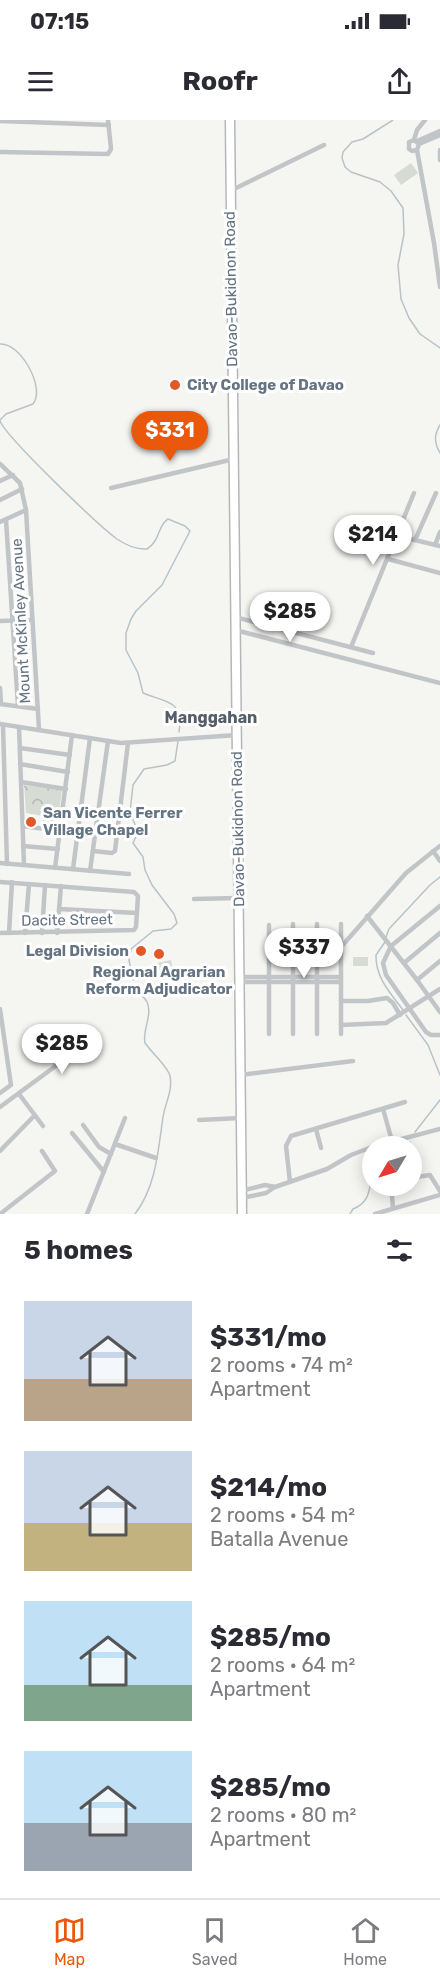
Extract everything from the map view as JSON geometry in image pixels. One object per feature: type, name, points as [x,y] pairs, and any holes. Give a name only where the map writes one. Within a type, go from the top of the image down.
[{"type":"highway","name":"Davao-Bukidnon Road","points":[[230,120],[242,1214]]},
{"type":"street","points":[[425,120],[417,130],[417,150],[440,287]]},
{"type":"street","points":[[0,121],[108,122],[110,153],[0,153]]},
{"type":"street","points":[[417,150],[412,152],[408,147],[409,142],[417,142],[440,133]]},
{"type":"street","points":[[230,191],[324,145]]},
{"type":"street","points":[[440,150],[440,160]]},
{"type":"street","points":[[434,243],[440,238]]},
{"type":"street","points":[[111,488],[234,459]]},
{"type":"street","points":[[0,464],[13,475],[22,489],[0,500]]},
{"type":"street","points":[[0,481],[13,475]]},
{"type":"street","name":"Mount McKinley Avenue","points":[[22,489],[26,510],[39,730]]},
{"type":"street","points":[[351,647],[414,493]]},
{"type":"street","points":[[416,540],[436,493]]},
{"type":"street","points":[[0,522],[26,510]]},
{"type":"street","points":[[6,520],[18,706]]},
{"type":"street","points":[[398,536],[437,546],[440,532]]},
{"type":"street","points":[[388,559],[440,573]]},
{"type":"street","points":[[235,617],[373,653]]},
{"type":"street","points":[[0,621],[33,620]]},
{"type":"street","points":[[235,630],[440,682]]},
{"type":"street","points":[[0,688],[0,704],[38,708]]},
{"type":"street","points":[[7,864],[1,725],[128,743],[237,735]]},
{"type":"street","points":[[19,727],[24,865]]},
{"type":"street","points":[[56,868],[72,735]]},
{"type":"street","points":[[73,869],[90,738]]},
{"type":"street","points":[[90,871],[108,741]]},
{"type":"street","points":[[93,851],[112,854],[115,851],[128,743]]},
{"type":"street","points":[[20,748],[70,755]]},
{"type":"street","points":[[20,765],[68,772]]},
{"type":"street","points":[[21,782],[66,789]]},
{"type":"street","points":[[23,826],[60,831]]},
{"type":"street","points":[[23,846],[58,849]]},
{"type":"street","points":[[341,947],[406,873],[440,846]]},
{"type":"street","points":[[433,851],[440,861]]},
{"type":"street","points":[[0,863],[129,874]]},
{"type":"street","points":[[0,882],[136,893],[137,913],[59,909]]},
{"type":"street","points":[[9,933],[12,882]]},
{"type":"street","points":[[25,933],[29,884]]},
{"type":"street","points":[[42,933],[45,885]]},
{"type":"street","points":[[57,933],[60,886]]},
{"type":"street","points":[[194,899],[238,898]]},
{"type":"street","points":[[440,906],[391,946],[384,959],[384,971],[410,1008],[430,1035],[440,1035]]},
{"type":"street","name":"Dacite Street","points":[[0,933],[135,930],[137,913]]},
{"type":"street","points":[[367,916],[440,1012]]},
{"type":"street","points":[[293,924],[293,1034]]},
{"type":"street","points":[[317,924],[317,1034]]},
{"type":"street","points":[[341,924],[341,1034]]},
{"type":"street","points":[[269,925],[269,1034]]},
{"type":"street","points":[[404,963],[440,933]]},
{"type":"street","points":[[417,980],[440,962]]},
{"type":"street","points":[[239,979],[341,979]]},
{"type":"street","points":[[341,1025],[380,1024],[400,1015],[440,989]]},
{"type":"street","points":[[341,1001],[387,998],[400,1015]]},
{"type":"street","points":[[0,1009],[11,1085],[0,1093]]},
{"type":"street","points":[[0,1107],[91,1040]]},
{"type":"street","points":[[240,1075],[352,1061]]},
{"type":"street","points":[[19,1094],[43,1126]]},
{"type":"street","points":[[290,1182],[286,1146],[288,1139],[294,1135],[405,1102]]},
{"type":"street","points":[[383,1109],[391,1136]]},
{"type":"street","points":[[0,1151],[34,1116]]},
{"type":"street","points":[[87,1214],[125,1118]]},
{"type":"street","points":[[200,1120],[241,1118]]},
{"type":"street","points":[[83,1125],[99,1147],[111,1154]]},
{"type":"street","points":[[316,1129],[321,1148]]},
{"type":"street","points":[[412,1136],[440,1129]]},
{"type":"street","points":[[72,1133],[104,1172]]},
{"type":"street","points":[[115,1144],[156,1158]]},
{"type":"street","points":[[0,1214],[55,1171],[42,1151]]},
{"type":"street","points":[[241,1194],[254,1196],[267,1193],[275,1187],[327,1169],[362,1151]]},
{"type":"street","points":[[375,1214],[440,1193],[430,1175],[422,1176]]},
{"type":"street","points":[[241,1194],[265,1185],[275,1187]]},
{"type":"street","points":[[252,1188],[254,1196]]},
{"type":"street","points":[[392,1196],[393,1208]]},
{"type":"green space","points":[[411,163],[418,173],[401,185],[394,175]]},
{"type":"green space","points":[[24,785],[62,790],[57,828],[43,826],[43,816],[26,813]]},
{"type":"green space","points":[[353,957],[368,957],[368,966],[353,966]]},
{"type":"green space","points":[[171,960],[173,971],[155,975],[153,964]]},
{"type":"waterway","points":[[393,120],[363,139],[352,142],[343,152],[342,158],[345,167],[351,172],[380,182],[391,191],[403,208],[404,234],[398,265],[401,299],[409,318],[420,334],[440,348]]},
{"type":"waterway","points":[[0,344],[8,345],[23,358],[34,377],[36,388],[33,404],[6,414],[0,420]]},
{"type":"waterway","points":[[0,421],[18,444],[54,481],[117,539],[135,548],[147,549],[155,542],[162,525],[168,519],[185,526],[190,531],[162,585],[136,611],[126,633],[126,650],[138,673],[143,693],[166,701],[176,708],[179,714],[179,732]]},
{"type":"waterway","points":[[440,425],[436,439],[440,453]]},
{"type":"waterway","points":[[133,980],[129,960],[131,949],[153,931],[171,929],[177,923],[174,914],[152,885],[145,870],[143,857],[133,843],[138,832],[130,812],[133,785],[144,769],[167,765],[175,761],[178,741]]},
{"type":"waterway","points":[[386,937],[389,929],[440,877]]},
{"type":"waterway","points":[[385,942],[376,955],[378,971],[403,1010]]},
{"type":"waterway","points":[[134,986],[149,1007],[145,1043],[166,1068],[171,1081],[152,1180],[135,1214]]},
{"type":"waterway","points":[[406,1015],[428,1045],[440,1075]]},
{"type":"waterway","points":[[415,1132],[440,1100]]},
{"type":"waterway","points":[[350,1214],[367,1196]]},
{"type":"place","name":"City College of Davao","points":[[175,385]]},
{"type":"place","name":"San Vicente Ferrer Village Chapel","points":[[31,822]]},
{"type":"place","name":"Legal Division","points":[[141,951]]},
{"type":"place","name":"Regional Agrarian Reform Adjudicator","points":[[159,954]]},
{"type":"district","name":"Manggahan","points":[[211,717]]}]
